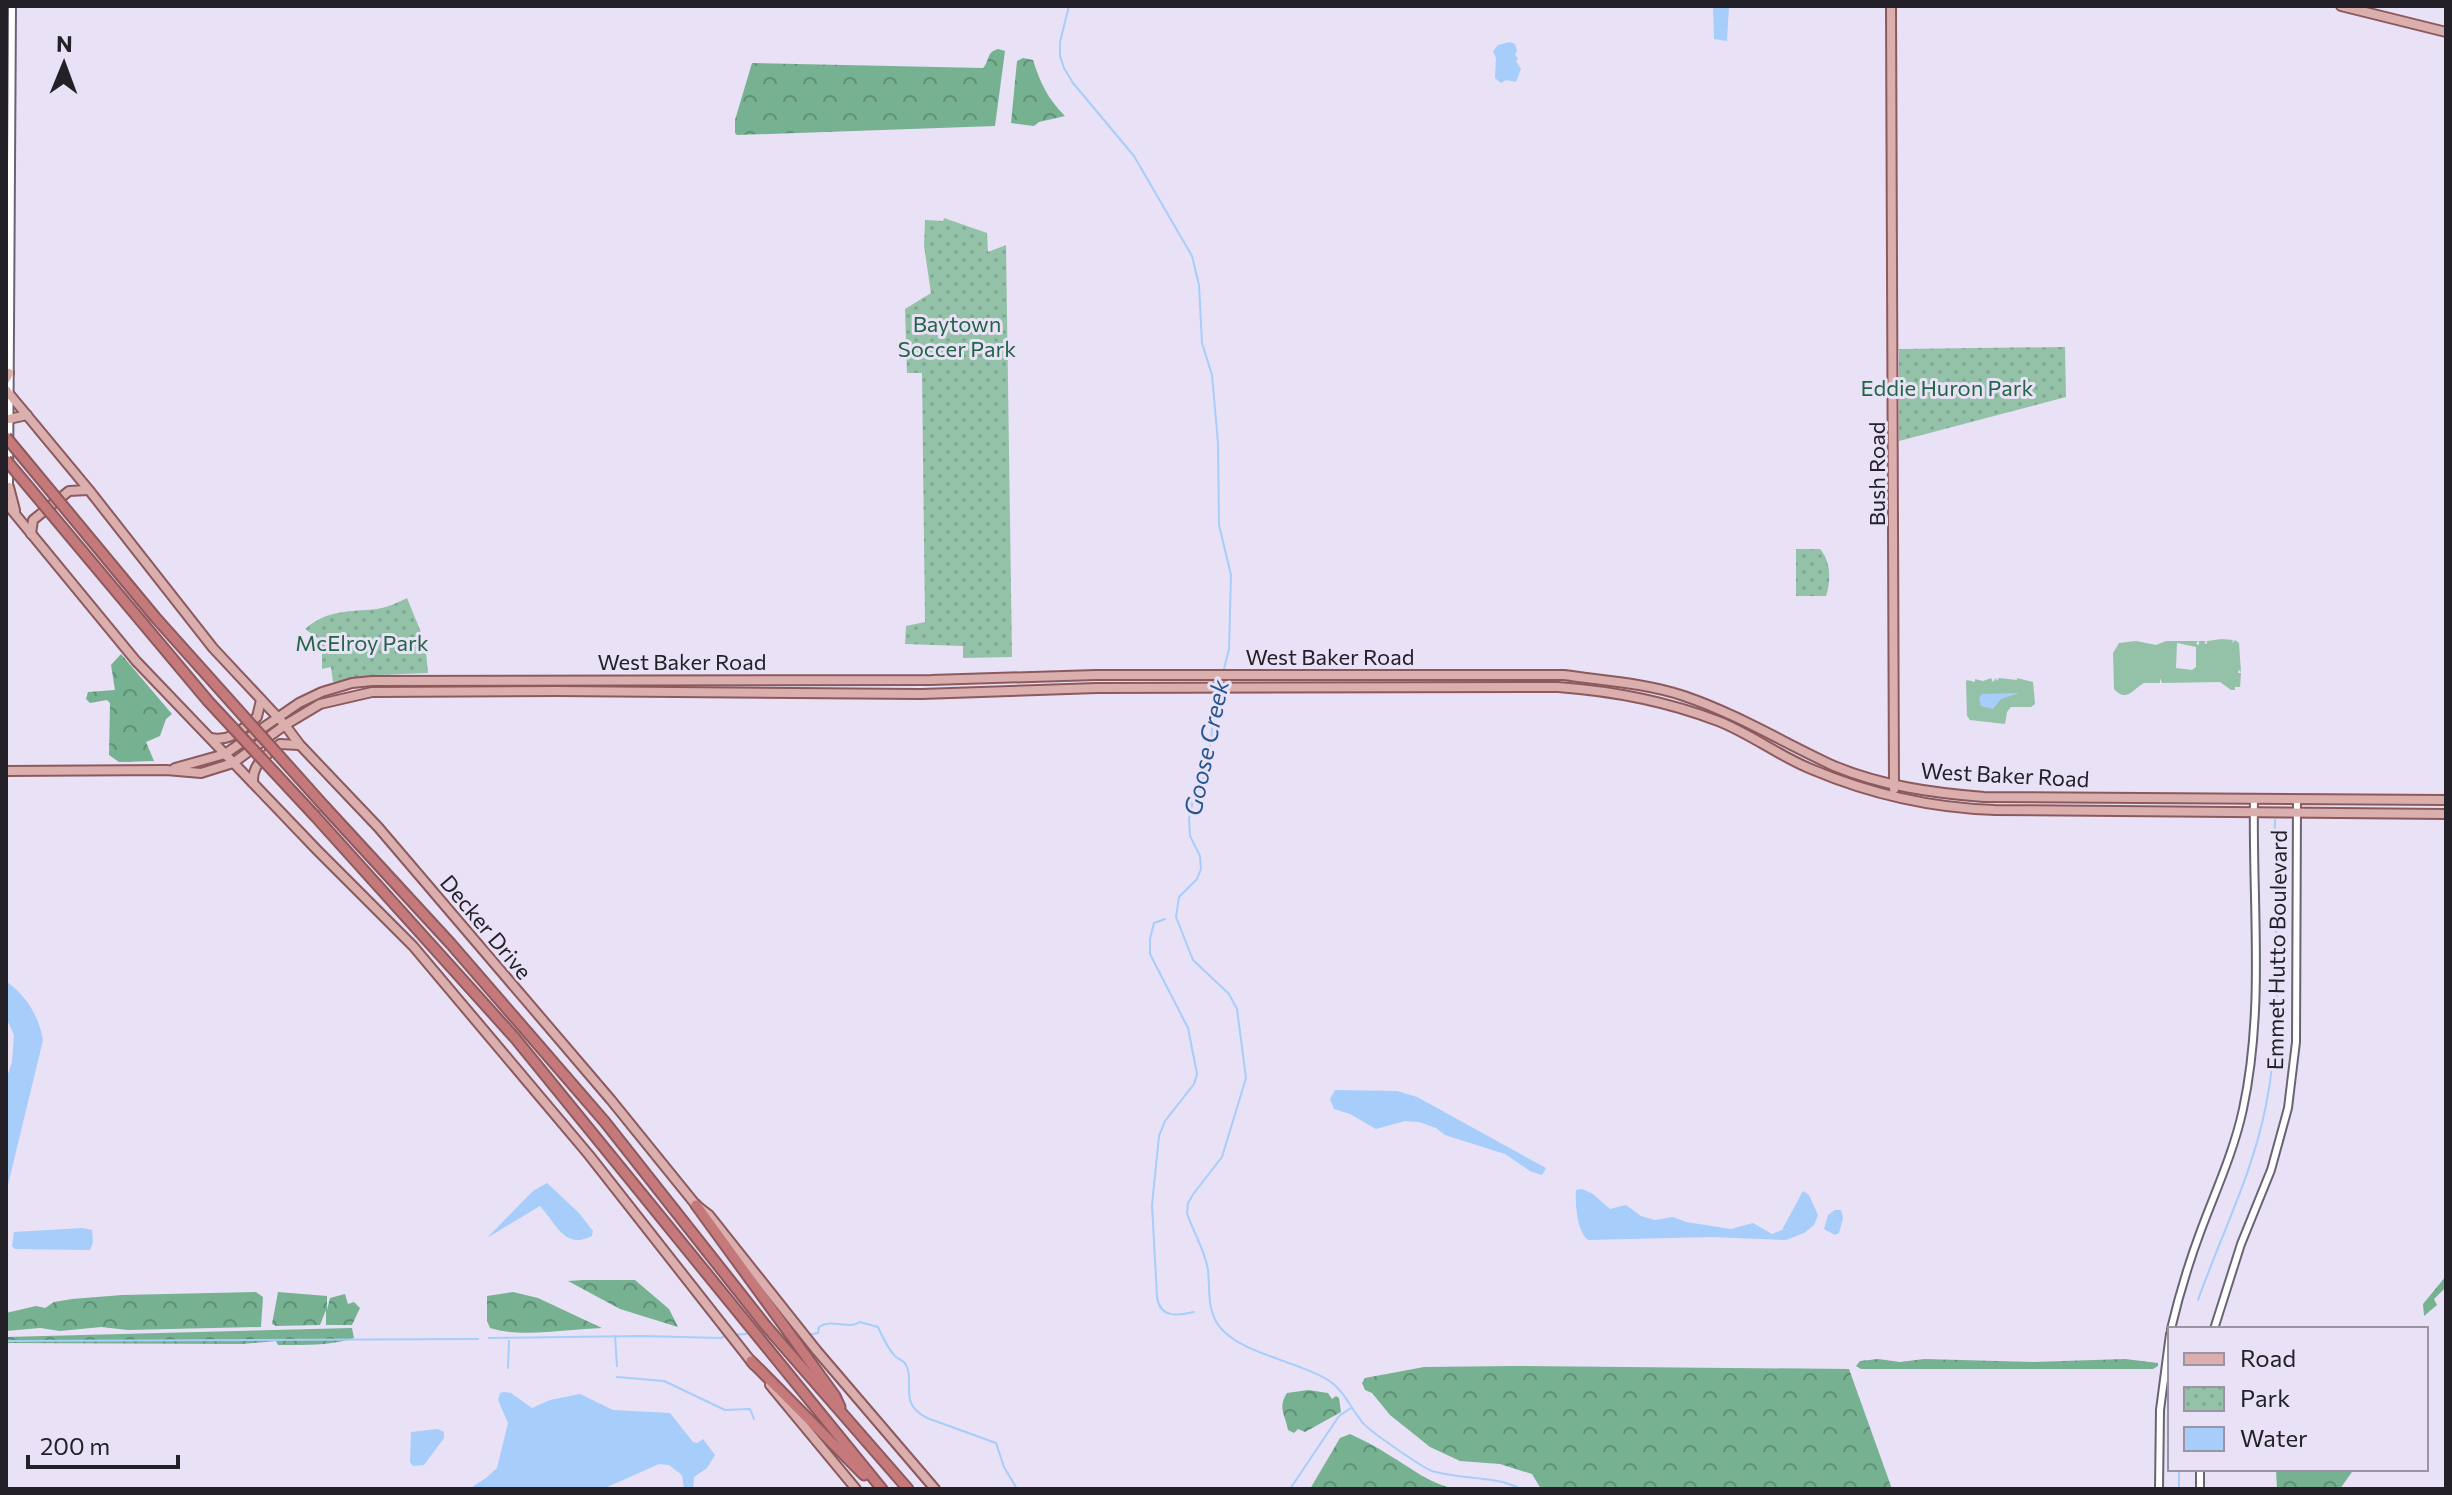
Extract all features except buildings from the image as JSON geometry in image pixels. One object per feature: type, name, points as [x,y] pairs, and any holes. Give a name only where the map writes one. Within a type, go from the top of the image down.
[{"type":"highway","name":"Decker Drive","points":[[6,437],[155,617],[451,944],[605,1122],[766,1326],[908,1489]]},
{"type":"highway","points":[[6,460],[208,701],[515,1038],[880,1489]]},
{"type":"highway","points":[[696,1205],[835,1396],[842,1414]]},
{"type":"highway","points":[[751,1361],[880,1489]]},
{"type":"main road","name":"Bush Road","points":[[1891,6],[1893,797]]},
{"type":"main road","points":[[2341,6],[2446,32]]},
{"type":"main road","name":"Decker Drive","points":[[8,392],[213,648],[378,827],[611,1100],[696,1205],[709,1215],[792,1320],[935,1489]]},
{"type":"main road","points":[[9,419],[27,415]]},
{"type":"main road","points":[[8,488],[18,518]]},
{"type":"main road","points":[[31,534],[33,520],[69,491],[89,490]]},
{"type":"main road","points":[[6,503],[136,661],[413,946],[574,1137],[856,1489]]},
{"type":"main road","name":"West Baker Road","points":[[166,770],[225,754],[299,703],[352,683],[402,680],[1456,675],[1578,677],[1629,683],[1680,695],[1741,719],[1837,767],[1894,785],[1953,795],[2446,800]]},
{"type":"main road","points":[[1456,675],[1457,687]]},
{"type":"main road","points":[[402,680],[402,691]]},
{"type":"main road","points":[[556,680],[556,691]]},
{"type":"main road","points":[[789,680],[789,693]]},
{"type":"main road","name":"West Baker Road","points":[[6,771],[166,770],[201,773],[233,763],[250,753],[304,712],[337,699],[372,692],[921,694],[1097,688],[1558,687],[1602,690],[1675,706],[1721,722],[1811,769],[1893,797],[1943,807],[2446,814]]},
{"type":"main road","points":[[1675,706],[1680,695]]},
{"type":"main road","points":[[210,737],[221,740],[231,738],[257,717],[261,700]]},
{"type":"main road","points":[[1776,751],[1781,740]]},
{"type":"main road","points":[[253,783],[252,772],[258,761],[280,744],[300,745]]},
{"type":"main road","points":[[2010,797],[2010,810]]},
{"type":"main road","points":[[2127,798],[2127,811]]},
{"type":"street","points":[[8,488],[12,6]]},
{"type":"street","name":"Emmet Hutto Boulevard","points":[[2171,1327],[2201,1228],[2233,1148],[2251,1067],[2256,1004],[2254,799]]},
{"type":"street","name":"Emmet Hutto Boulevard","points":[[2215,1327],[2241,1244],[2271,1170],[2288,1108],[2296,1042],[2297,800]]},
{"type":"street","name":"Emmet Hutto Boulevard","points":[[2159,1489],[2160,1410],[2168,1347]]},
{"type":"green space","points":[[998,49],[1005,51],[995,126],[735,133],[735,120],[752,63],[983,68],[992,52]]},
{"type":"green space","points":[[1023,58],[1033,60],[1045,90],[1065,116],[1034,126],[1011,123],[1017,61]]},
{"type":"green space","name":"Baytown Soccer Park","points":[[944,218],[987,233],[988,252],[1006,245],[1012,657],[963,658],[963,646],[905,644],[906,626],[925,622],[922,373],[907,373],[905,309],[931,293],[924,246],[925,220],[943,221]]},
{"type":"green space","name":"Eddie Huron Park","points":[[2065,347],[2066,397],[1899,441],[1899,349]]},
{"type":"green space","points":[[1796,549],[1820,549],[1824,554],[1829,572],[1826,596],[1796,596]]},
{"type":"green space","name":"McElroy Park","points":[[407,598],[425,642],[428,673],[380,675],[333,682],[331,667],[322,669],[322,641],[305,629],[331,615],[381,608]]},
{"type":"green space","points":[[2222,639],[2239,643],[2240,687],[2231,690],[2220,682],[2162,683],[2160,678],[2160,683],[2144,683],[2126,695],[2114,689],[2113,653],[2119,643],[2136,641],[2156,645],[2166,641],[2198,641],[2196,644],[2199,645],[2199,641],[2206,641],[2204,643],[2207,644],[2207,641]],"holes":[[[2177,643],[2196,647],[2196,667],[2192,670],[2176,668]]]},
{"type":"green space","points":[[121,654],[172,714],[166,719],[160,736],[146,742],[154,761],[119,762],[109,755],[110,703],[107,700],[90,703],[86,699],[88,692],[115,690],[111,665]]},
{"type":"green space","points":[[1991,678],[1993,682],[1996,678],[1997,681],[1999,678],[2017,678],[2033,682],[2035,704],[2031,707],[2011,707],[2005,724],[1970,720],[1967,716],[1967,680],[1975,682],[1975,679],[1983,681]]},
{"type":"green space","points":[[2446,1276],[2446,1287],[2434,1299],[2437,1305],[2424,1316],[2423,1304]]},
{"type":"green space","points":[[635,1280],[669,1309],[678,1327],[620,1309],[568,1281]]},
{"type":"green space","points":[[256,1292],[263,1297],[261,1327],[128,1330],[101,1327],[6,1331],[6,1313],[36,1306],[45,1308],[54,1302],[72,1299]]},
{"type":"green space","points":[[278,1292],[327,1296],[327,1310],[330,1298],[345,1294],[348,1304],[354,1302],[360,1308],[352,1325],[326,1325],[326,1310],[320,1325],[276,1326],[272,1324]]},
{"type":"green space","points":[[513,1292],[538,1298],[602,1328],[530,1333],[490,1328],[487,1296]]},
{"type":"green space","points":[[352,1328],[354,1338],[316,1344],[278,1345],[276,1341],[242,1344],[6,1343],[6,1337]]},
{"type":"green space","points":[[1878,1359],[1900,1362],[1924,1359],[2033,1362],[2125,1359],[2158,1363],[2158,1366],[2153,1369],[1861,1369],[1856,1366],[1860,1361]]},
{"type":"green space","points":[[1424,1367],[1849,1369],[1892,1489],[1541,1489],[1532,1474],[1500,1464],[1460,1461],[1430,1447],[1390,1415],[1362,1383],[1365,1378]]},
{"type":"green space","points":[[1308,1390],[1328,1393],[1332,1399],[1336,1396],[1339,1398],[1341,1412],[1305,1432],[1298,1429],[1294,1433],[1288,1430],[1282,1408],[1284,1398],[1287,1393]]},
{"type":"green space","points":[[1350,1434],[1430,1480],[1457,1489],[1310,1489],[1340,1438]]},
{"type":"green space","points":[[2276,1471],[2353,1471],[2340,1489],[2277,1489]]},
{"type":"water","points":[[1713,6],[1729,6],[1727,41],[1714,39]]},
{"type":"water","points":[[1515,44],[1516,61],[1521,69],[1516,82],[1506,80],[1501,83],[1495,78],[1496,58],[1493,51],[1498,45]]},
{"type":"water","points":[[2019,693],[2001,699],[1993,709],[1981,706],[1979,698],[1982,694]]},
{"type":"water","points":[[6,981],[30,1007],[43,1040],[6,1193],[6,1080],[12,1062],[14,1035],[6,1017]]},
{"type":"water","points":[[1335,1090],[1397,1091],[1417,1097],[1546,1168],[1542,1175],[1530,1171],[1505,1154],[1445,1135],[1419,1122],[1405,1121],[1376,1129],[1334,1109],[1330,1099]]},
{"type":"water","points":[[547,1183],[579,1213],[593,1231],[592,1236],[574,1240],[567,1237],[540,1206],[487,1238],[533,1191]]},
{"type":"water","points":[[1582,1189],[1610,1209],[1626,1205],[1641,1216],[1655,1220],[1673,1217],[1731,1229],[1753,1223],[1772,1234],[1782,1230],[1803,1191],[1809,1195],[1818,1215],[1814,1225],[1804,1233],[1786,1240],[1711,1237],[1588,1240],[1581,1231],[1576,1209],[1576,1190]]},
{"type":"water","points":[[1841,1210],[1843,1218],[1839,1233],[1835,1235],[1824,1229],[1828,1215]]},
{"type":"water","points":[[92,1230],[90,1250],[15,1249],[12,1246],[14,1232]]},
{"type":"water","points":[[500,1393],[511,1393],[532,1408],[550,1400],[580,1394],[613,1410],[670,1413],[693,1442],[703,1439],[715,1455],[707,1468],[694,1477],[693,1489],[684,1489],[682,1475],[669,1465],[659,1464],[603,1489],[469,1489],[497,1468],[508,1423],[498,1400]]},
{"type":"water","points":[[438,1429],[444,1432],[444,1438],[424,1465],[413,1466],[410,1462],[411,1432]]},
{"type":"waterway","name":"Goose Creek","points":[[1069,6],[1060,42],[1064,68],[1134,156],[1192,256],[1199,285],[1202,343],[1212,375],[1218,443],[1219,525],[1231,575],[1229,649],[1223,673]]},
{"type":"waterway","name":"Goose Creek","points":[[1217,691],[1207,770],[1193,800],[1189,819],[1190,836],[1200,856],[1201,869],[1197,879],[1179,897],[1176,917],[1193,960],[1229,994],[1237,1009],[1246,1078],[1222,1157],[1188,1203],[1187,1213],[1208,1270],[1214,1317],[1226,1333],[1238,1342],[1328,1380],[1339,1389],[1367,1427],[1432,1471],[1500,1482],[1521,1489]]},
{"type":"waterway","points":[[2198,1300],[2253,1155],[2272,1070],[2277,999],[2275,820]]},
{"type":"waterway","points":[[1165,919],[1154,923],[1150,954],[1188,1028],[1197,1074],[1194,1084],[1165,1121],[1159,1136],[1152,1205],[1157,1297],[1162,1309],[1170,1314],[1194,1312]]},
{"type":"waterway","points":[[807,1335],[818,1333],[819,1327],[829,1324],[860,1322],[878,1327],[891,1352],[906,1365],[910,1400],[918,1413],[996,1443],[1004,1467],[1017,1489]]},
{"type":"waterway","points":[[733,1335],[746,1334]]},
{"type":"waterway","points":[[489,1338],[721,1338],[727,1335]]},
{"type":"waterway","points":[[615,1336],[617,1366]]},
{"type":"waterway","points":[[6,1341],[478,1339]]},
{"type":"waterway","points":[[508,1368],[509,1341]]},
{"type":"waterway","points":[[617,1377],[664,1381],[725,1410],[750,1409],[754,1419]]},
{"type":"waterway","points":[[1290,1489],[1339,1416],[1351,1408]]},
{"type":"waterway","points":[[2179,1471],[2179,1489]]}]
